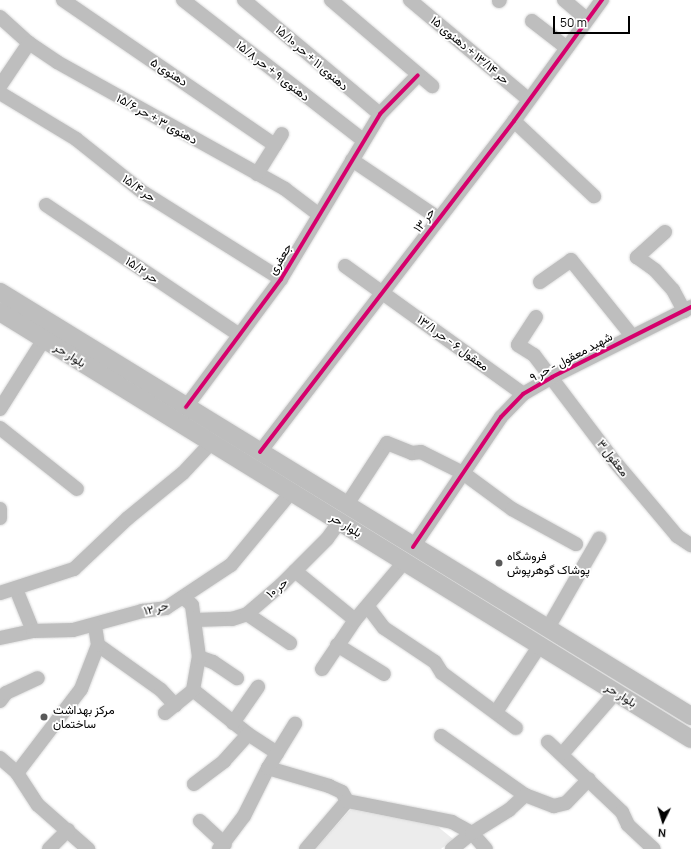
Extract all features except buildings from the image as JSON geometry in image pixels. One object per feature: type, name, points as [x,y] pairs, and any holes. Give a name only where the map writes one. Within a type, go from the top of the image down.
[{"type":"main road","name":"بلوار حر","points":[[0,292],[260,452],[343,513],[409,554],[540,645],[691,739]]},
{"type":"main road","name":"بلوار حر","points":[[0,312],[292,491],[343,513]]},
{"type":"main road","name":"بلوار حر","points":[[409,554],[548,628],[691,716]]},
{"type":"street","name":"دهنوی ۵","points":[[63,0],[279,140],[257,174]]},
{"type":"street","name":"دهنوی ۹ + حر ۱۵/۸","points":[[183,0],[363,140]]},
{"type":"street","name":"دهنوی ۱۱ + حر ۱۵/۱۰","points":[[244,0],[380,114]]},
{"type":"street","points":[[331,0],[432,86]]},
{"type":"street","name":"حر ۱۳/۱۴ + دهنوی ۱۵","points":[[410,0],[529,100]]},
{"type":"street","points":[[564,0],[587,19]]},
{"type":"street","name":"حر ۱۳","points":[[260,452],[438,218],[514,121],[602,0]]},
{"type":"street","name":"دهنوی ۳ + حر ۱۵/۶","points":[[0,17],[29,43],[57,62],[143,113],[285,189],[318,214]]},
{"type":"street","points":[[532,21],[567,48]]},
{"type":"street","points":[[0,86],[29,43]]},
{"type":"street","name":"جعفری","points":[[186,407],[238,334],[281,279],[318,214],[380,114],[418,74]]},
{"type":"street","name":"حر ۱۵/۴","points":[[0,92],[76,139],[144,193],[281,279]]},
{"type":"street","points":[[514,121],[594,196]]},
{"type":"street","points":[[352,160],[438,218]]},
{"type":"street","name":"حر ۱۵/۲","points":[[46,205],[238,334]]},
{"type":"street","points":[[665,232],[637,257],[655,270],[673,290],[687,309]]},
{"type":"street","points":[[540,282],[571,260],[632,336]]},
{"type":"street","name":"معقول ۶ - حر ۱۳/۱","points":[[345,266],[523,394]]},
{"type":"street","name":"شهید معقول - حر ۹","points":[[322,669],[355,620],[368,607],[409,554],[501,417],[523,394],[552,377],[687,309]]},
{"type":"street","name":"معقول ۳","points":[[536,317],[518,345],[534,356],[552,377],[615,462],[677,536],[691,545]]},
{"type":"street","points":[[0,409],[44,339]]},
{"type":"street","points":[[0,428],[77,489]]},
{"type":"street","points":[[0,593],[74,569],[128,518],[183,473],[212,442]]},
{"type":"street","name":"حر ۱۰","points":[[195,620],[232,619],[247,614],[295,571],[327,539],[386,443],[412,453],[422,452],[463,473]]},
{"type":"street","points":[[463,473],[512,509],[576,544]]},
{"type":"street","name":"حر ۱۲","points":[[0,638],[33,631],[73,630],[142,611],[166,608],[184,598],[231,565],[292,491]]},
{"type":"street","points":[[0,508],[0,518]]},
{"type":"street","points":[[548,628],[599,539]]},
{"type":"street","points":[[295,571],[355,620]]},
{"type":"street","points":[[16,589],[33,631]]},
{"type":"street","points":[[98,645],[161,690],[170,709],[193,690],[198,657],[195,620],[192,605],[184,598]]},
{"type":"street","points":[[368,607],[384,628],[435,662],[442,673],[516,728]]},
{"type":"street","points":[[247,614],[290,643]]},
{"type":"street","points":[[17,772],[81,688],[98,645],[95,625]]},
{"type":"street","points":[[337,645],[384,674]]},
{"type":"street","points":[[496,712],[540,645]]},
{"type":"street","points":[[198,657],[213,662],[237,678]]},
{"type":"street","points":[[0,701],[6,693],[38,678]]},
{"type":"street","points":[[233,723],[258,687]]},
{"type":"street","points":[[193,690],[233,723],[277,753]]},
{"type":"street","points":[[563,753],[610,699]]},
{"type":"street","points":[[200,821],[222,846],[244,816],[268,768],[295,724]]},
{"type":"street","points":[[194,784],[224,761],[248,734]]},
{"type":"street","points":[[441,736],[524,795],[559,806],[566,803],[589,779]]},
{"type":"street","points":[[548,742],[563,753],[622,812],[628,825],[654,849]]},
{"type":"street","points":[[0,758],[17,772],[38,805],[88,849]]},
{"type":"street","points":[[268,768],[329,786],[342,792],[347,801],[452,822],[472,833],[486,849]]},
{"type":"street","points":[[452,849],[472,833],[492,822],[524,795]]},
{"type":"street","points":[[306,849],[347,801]]},
{"type":"street","points":[[49,849],[68,830]]},
{"type":"shaded area","points":[[351,809],[437,826],[453,839],[441,849],[315,849]]},
{"type":"cycle path","points":[[260,452],[514,121],[602,0]]},
{"type":"cycle path","points":[[186,407],[281,279],[380,114],[418,75]]},
{"type":"cycle path","points":[[413,547],[501,417],[523,394],[552,377],[691,307]]},
{"type":"place","name":"فروشگاه پوشاک گوهرپوش","points":[[499,563]]},
{"type":"place","name":"مرکز بهداشت ساختمان","points":[[44,717]]}]
